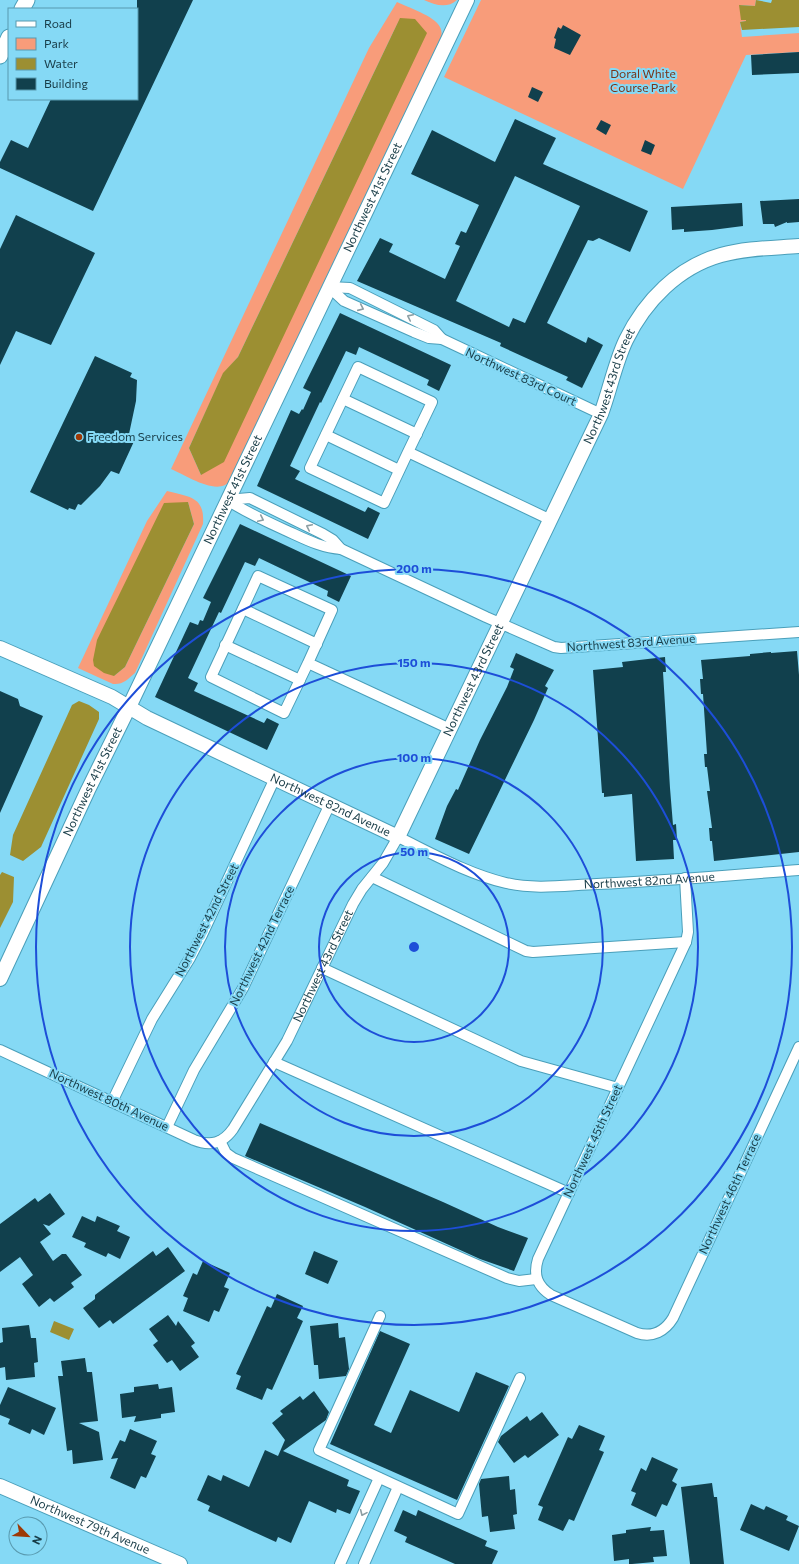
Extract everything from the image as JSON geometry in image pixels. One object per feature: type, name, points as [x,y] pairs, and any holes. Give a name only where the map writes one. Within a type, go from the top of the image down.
[{"type":"main road","points":[[0,56],[8,39]]},
{"type":"street","name":"Northwest 41st Street","points":[[0,979],[88,790],[467,0]]},
{"type":"street","name":"Northwest 43rd Street","points":[[220,1142],[227,1137],[233,1129],[274,1062],[292,1031],[353,904],[383,863],[398,837],[601,414],[620,355],[636,322],[652,300],[678,276],[706,260],[721,255],[755,249],[799,246]]},
{"type":"street","name":"Northwest 83rd Court","points":[[329,287],[350,288],[420,322],[434,330],[442,339],[601,414]]},
{"type":"street","points":[[358,367],[432,402],[384,503],[310,468],[343,399],[358,367]]},
{"type":"street","points":[[343,399],[417,434]]},
{"type":"street","points":[[326,435],[399,470]]},
{"type":"street","points":[[408,452],[551,520]]},
{"type":"street","name":"Northwest 83rd Avenue","points":[[228,500],[250,498],[323,534],[333,540],[341,549],[501,624],[557,648],[799,632]]},
{"type":"street","points":[[258,576],[332,610],[284,713],[210,677],[243,609],[258,576]]},
{"type":"street","points":[[243,609],[317,644]]},
{"type":"street","points":[[225,645],[300,680]]},
{"type":"street","name":"Northwest 82nd Avenue","points":[[0,648],[112,697],[147,718],[477,874],[496,880],[518,885],[550,887],[799,870]]},
{"type":"street","points":[[308,663],[450,729]]},
{"type":"street","name":"Northwest 42nd Street","points":[[112,1102],[150,1025],[199,941],[275,778]]},
{"type":"street","name":"Northwest 42nd Terrace","points":[[167,1128],[194,1070],[243,988],[330,804]]},
{"type":"street","points":[[372,877],[526,951],[533,952],[686,942]]},
{"type":"street","name":"Northwest 45th Street","points":[[536,1279],[535,1272],[538,1260],[686,942],[688,932],[685,878]]},
{"type":"street","points":[[322,968],[521,1061],[618,1088]]},
{"type":"street","name":"Northwest 46th Terrace","points":[[536,1279],[543,1290],[551,1295],[637,1333],[653,1334],[665,1328],[673,1318],[799,1047]]},
{"type":"street","name":"Northwest 80th Avenue","points":[[0,1050],[167,1128],[204,1143],[220,1142]]},
{"type":"street","points":[[274,1062],[569,1194]]},
{"type":"street","points":[[220,1142],[226,1153],[233,1158],[507,1278],[519,1281],[536,1279]]},
{"type":"street","points":[[380,1316],[319,1450],[458,1514],[520,1378]]},
{"type":"street","points":[[340,1564],[379,1478]]},
{"type":"street","name":"Northwest 79th Avenue","points":[[0,1486],[180,1564]]},
{"type":"street","points":[[364,1564],[398,1487]]},
{"type":"green space","points":[[424,0],[457,0],[453,3],[445,5],[437,5]]},
{"type":"green space","name":"Doral White Course Park","points":[[481,0],[756,0],[755,6],[740,5],[746,19],[746,21],[740,22],[742,37],[799,33],[799,52],[746,55],[683,189],[444,77]]},
{"type":"green space","points":[[397,2],[433,19],[441,29],[442,36],[440,45],[234,475],[225,485],[219,487],[205,485],[171,469],[369,48]],"holes":[[[400,18],[201,475],[189,448],[223,374],[238,357]]]},
{"type":"green space","points":[[167,491],[194,499],[201,508],[203,515],[203,524],[135,673],[123,683],[113,684],[78,668],[147,521]],"holes":[[[188,502],[194,524],[125,667],[114,676]]]},
{"type":"water","points":[[756,0],[771,3],[772,0],[799,0],[799,27],[742,30],[740,22],[746,20],[741,20],[739,5],[755,6]]},
{"type":"water","points":[[400,18],[415,19],[427,33],[224,462],[201,475],[189,448],[223,373],[238,357]]},
{"type":"water","points":[[188,502],[194,524],[125,667],[114,676],[104,673],[94,666],[93,660],[97,640],[164,503]]},
{"type":"water","points":[[79,701],[89,705],[99,712],[99,719],[41,847],[23,861],[10,855],[13,835],[72,705]]},
{"type":"water","points":[[2,872],[14,877],[13,902],[0,928],[0,875]]},
{"type":"water","points":[[54,1321],[74,1329],[69,1340],[50,1332]]},
{"type":"building","points":[[137,0],[193,0],[93,211],[0,168],[0,162],[11,140],[28,148],[51,100],[138,100]]},
{"type":"building","points":[[563,25],[581,35],[570,55],[554,48],[556,39],[554,38],[558,27],[561,29]]},
{"type":"building","points":[[799,52],[799,73],[752,75],[751,55]]},
{"type":"building","points":[[532,87],[543,92],[538,102],[528,97]]},
{"type":"building","points":[[515,119],[556,138],[543,164],[648,211],[630,252],[599,238],[593,241],[588,240],[547,323],[586,343],[588,337],[603,345],[582,388],[566,380],[568,377],[500,346],[501,343],[357,281],[380,238],[393,244],[389,252],[445,279],[460,246],[455,244],[461,231],[466,233],[479,205],[411,174],[432,130],[495,162]],"holes":[[[515,176],[580,206],[525,323],[513,318],[509,327],[456,301]]]},
{"type":"building","points":[[601,120],[611,125],[606,135],[596,129]]},
{"type":"building","points":[[645,140],[655,145],[651,155],[641,151]]},
{"type":"building","points":[[799,199],[799,222],[787,222],[775,227],[774,224],[763,224],[760,201]]},
{"type":"building","points":[[742,203],[743,226],[684,232],[684,229],[672,230],[671,207]]},
{"type":"building","points":[[16,215],[95,253],[51,345],[16,331],[0,365],[0,249]]},
{"type":"building","points":[[340,313],[451,365],[439,391],[427,385],[429,380],[359,347],[356,355],[346,351],[321,403],[320,402],[290,466],[300,471],[295,479],[365,512],[368,507],[380,513],[368,539],[257,486],[291,410],[299,414],[302,409],[303,410],[311,392],[303,388]]},
{"type":"building","points":[[95,356],[132,373],[130,377],[137,380],[136,401],[129,434],[136,437],[119,474],[111,471],[100,486],[81,505],[78,504],[75,510],[69,508],[68,510],[30,492]]},
{"type":"building","points":[[240,524],[351,576],[339,602],[327,596],[328,591],[259,558],[255,566],[245,562],[221,613],[219,612],[188,678],[198,683],[194,691],[264,723],[267,718],[279,724],[267,750],[155,697],[190,622],[198,625],[200,620],[203,621],[211,602],[203,598]]},
{"type":"building","points":[[797,651],[799,675],[799,852],[714,861],[709,828],[712,828],[707,791],[710,791],[704,754],[707,754],[703,694],[701,694],[700,679],[703,679],[701,660],[750,656],[750,654],[771,652]]},
{"type":"building","points":[[516,653],[554,670],[545,686],[548,688],[534,720],[469,854],[435,839],[447,806],[456,789],[458,790],[480,740],[507,687],[514,669],[510,667]]},
{"type":"building","points":[[665,657],[666,672],[663,672],[670,788],[673,825],[676,824],[677,840],[673,840],[674,859],[636,861],[632,794],[604,797],[604,793],[602,793],[593,670],[623,667],[622,662]]},
{"type":"building","points":[[0,691],[18,699],[20,706],[43,716],[0,813]]},
{"type":"building","points":[[260,1123],[498,1227],[528,1238],[514,1271],[480,1259],[365,1207],[245,1156]]},
{"type":"building","points":[[50,1193],[65,1214],[49,1226],[43,1224],[51,1234],[40,1242],[53,1261],[62,1254],[66,1254],[82,1275],[71,1283],[74,1287],[54,1302],[50,1298],[39,1307],[22,1284],[33,1275],[20,1257],[0,1272],[0,1224],[35,1198],[38,1202]]},
{"type":"building","points":[[82,1216],[95,1222],[97,1216],[120,1226],[117,1231],[130,1237],[120,1259],[108,1253],[106,1257],[84,1247],[86,1243],[72,1237]]},
{"type":"building","points":[[168,1247],[185,1271],[113,1324],[110,1320],[99,1328],[83,1308],[95,1299],[95,1295],[153,1251],[156,1256]]},
{"type":"building","points":[[314,1251],[338,1261],[328,1284],[305,1274]]},
{"type":"building","points":[[203,1261],[230,1273],[224,1287],[229,1289],[219,1312],[214,1310],[209,1322],[183,1311],[188,1298],[183,1296],[193,1273],[197,1275]]},
{"type":"building","points":[[277,1294],[303,1306],[297,1318],[303,1321],[272,1390],[267,1388],[262,1400],[236,1389],[241,1376],[236,1374],[267,1306],[271,1308]]},
{"type":"building","points":[[168,1315],[176,1326],[178,1321],[195,1343],[191,1346],[199,1357],[180,1371],[172,1360],[167,1363],[153,1345],[158,1341],[149,1329]]},
{"type":"building","points":[[338,1323],[339,1338],[345,1337],[349,1369],[346,1376],[319,1379],[318,1365],[314,1365],[310,1326]]},
{"type":"building","points":[[29,1325],[31,1338],[36,1338],[38,1362],[34,1363],[35,1377],[6,1380],[5,1367],[0,1368],[0,1343],[3,1342],[2,1328]]},
{"type":"building","points":[[380,1331],[410,1344],[374,1425],[391,1433],[410,1390],[459,1412],[476,1372],[509,1386],[457,1500],[330,1444]]},
{"type":"building","points":[[85,1358],[87,1372],[92,1372],[98,1421],[79,1423],[99,1432],[103,1460],[73,1464],[72,1450],[67,1451],[58,1376],[63,1376],[61,1361]]},
{"type":"building","points":[[158,1384],[159,1389],[172,1387],[175,1412],[161,1414],[161,1418],[134,1422],[136,1416],[122,1418],[120,1394],[134,1392],[134,1387]]},
{"type":"building","points":[[8,1387],[56,1408],[44,1435],[32,1429],[30,1434],[8,1424],[10,1419],[0,1415],[0,1405]]},
{"type":"building","points":[[314,1391],[329,1412],[326,1420],[283,1451],[349,1480],[347,1486],[360,1491],[350,1514],[337,1509],[336,1513],[309,1501],[291,1543],[278,1537],[276,1542],[208,1511],[210,1506],[197,1500],[208,1475],[221,1481],[223,1475],[249,1487],[265,1450],[278,1456],[285,1440],[272,1423],[283,1414],[280,1411],[300,1396],[303,1400]]},
{"type":"building","points":[[542,1412],[559,1435],[528,1458],[525,1455],[514,1463],[498,1442],[501,1436],[527,1416],[530,1421]]},
{"type":"building","points":[[579,1425],[605,1436],[599,1450],[604,1452],[574,1521],[569,1519],[563,1531],[538,1520],[543,1507],[538,1505],[568,1437],[572,1439]]},
{"type":"building","points":[[130,1429],[157,1441],[151,1454],[156,1456],[146,1478],[141,1476],[135,1489],[110,1478],[118,1458],[111,1459],[120,1440],[125,1442]]},
{"type":"building","points":[[652,1457],[678,1469],[672,1481],[677,1484],[667,1506],[662,1504],[656,1517],[631,1505],[636,1493],[631,1491],[641,1468],[646,1471]]},
{"type":"building","points":[[509,1476],[510,1490],[515,1489],[517,1514],[513,1515],[515,1529],[490,1532],[488,1516],[482,1517],[479,1484],[481,1479]]},
{"type":"building","points":[[712,1483],[714,1497],[717,1497],[724,1564],[690,1564],[681,1487]]},
{"type":"building","points":[[751,1504],[764,1510],[766,1506],[788,1516],[786,1520],[799,1526],[789,1551],[740,1530]]},
{"type":"building","points":[[403,1510],[416,1516],[418,1510],[487,1541],[485,1546],[498,1551],[492,1564],[455,1564],[405,1542],[407,1537],[394,1531]]},
{"type":"building","points":[[651,1527],[650,1531],[664,1530],[667,1556],[653,1557],[654,1562],[629,1564],[629,1559],[614,1561],[612,1535],[626,1533],[626,1530]]},
{"type":"place","name":"Freedom Services","points":[[79,437]]}]
